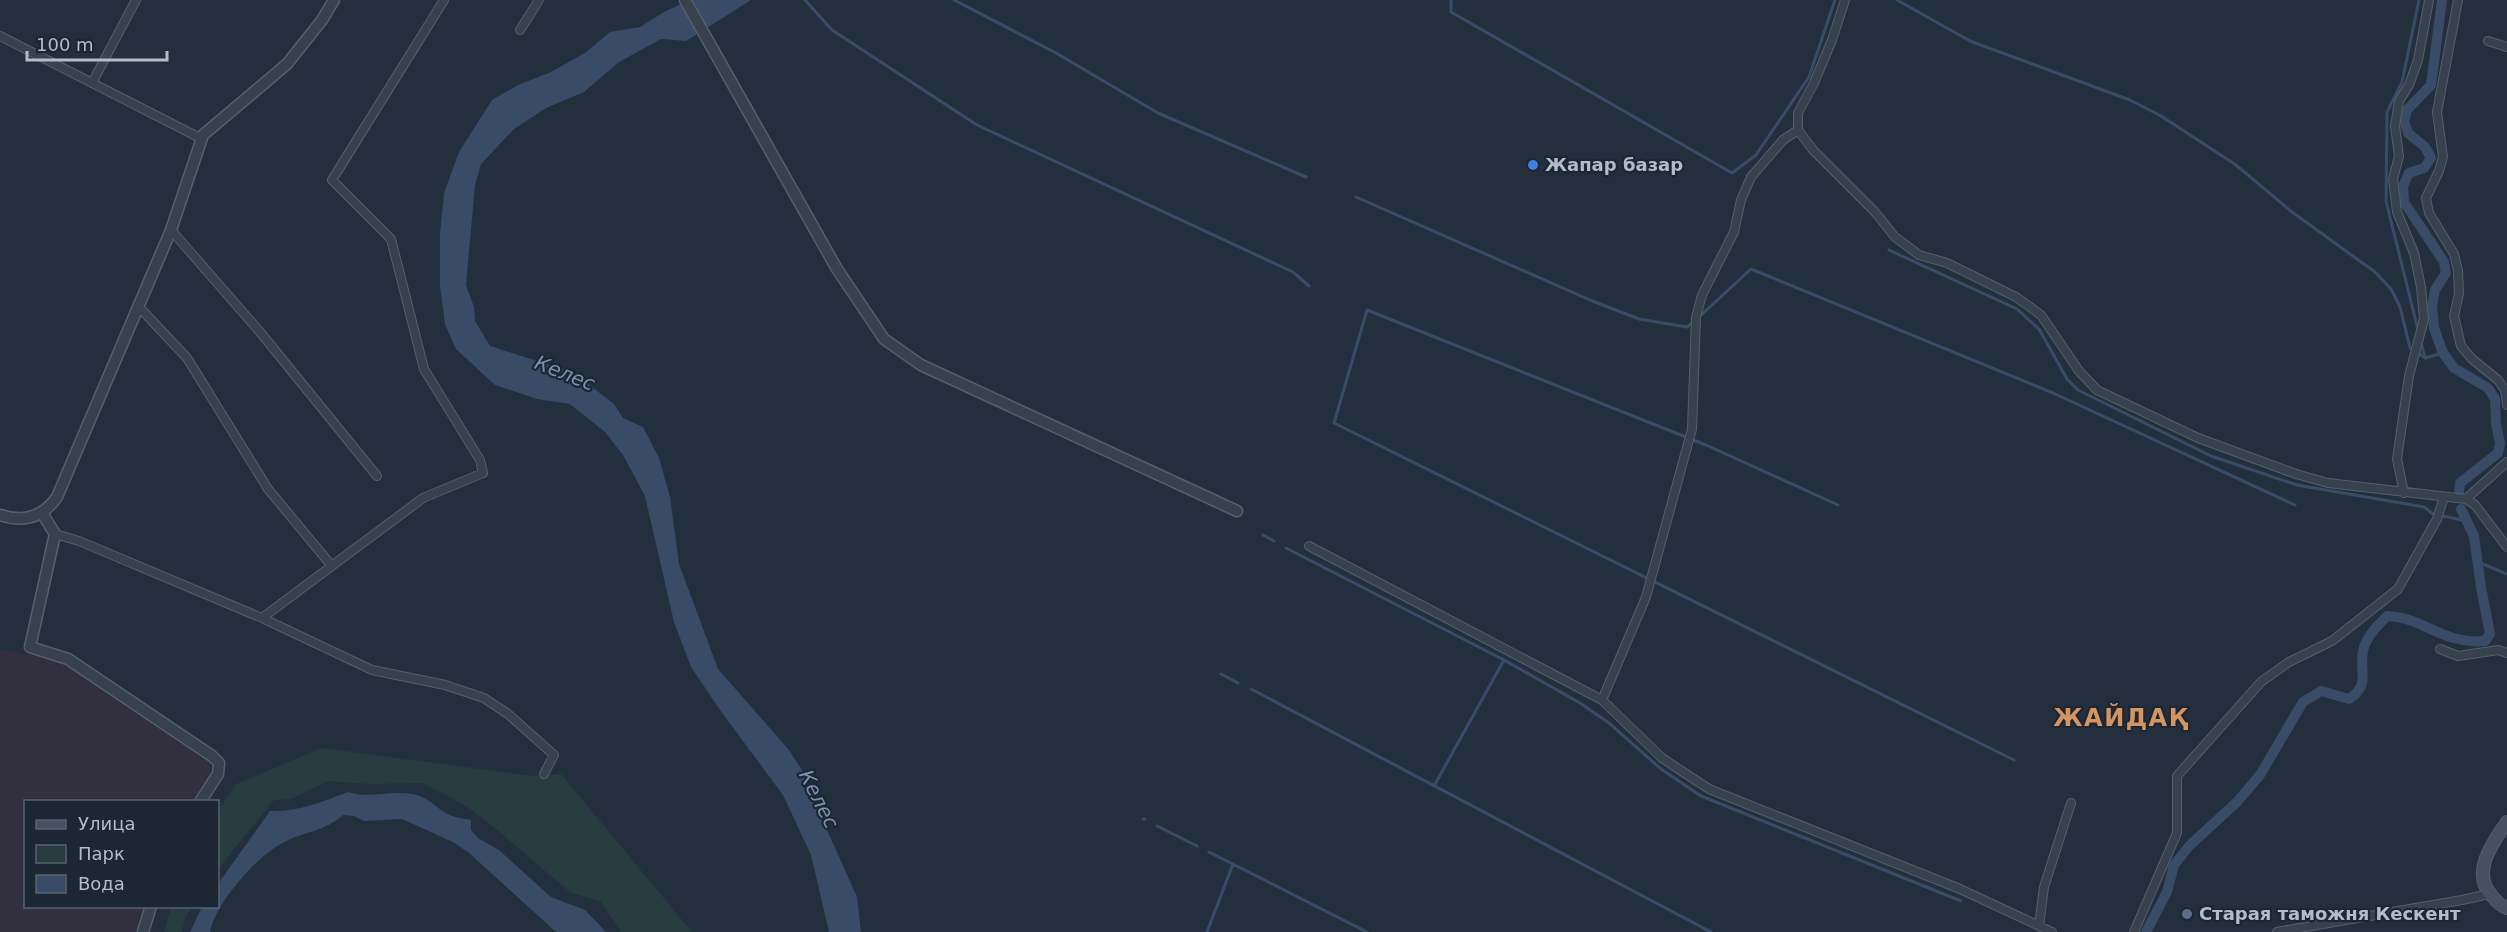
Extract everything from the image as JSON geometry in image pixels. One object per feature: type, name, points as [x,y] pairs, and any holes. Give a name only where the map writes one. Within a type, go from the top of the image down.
[{"type":"main road","points":[[2507,822],[2490,846],[2484,864],[2484,882],[2489,894],[2502,907],[2507,908]]},
{"type":"street","points":[[92,83],[136,0]]},
{"type":"street","points":[[0,514],[25,519],[42,513],[57,496],[171,231],[203,135],[286,64],[322,20],[334,0]]},
{"type":"street","points":[[262,618],[423,498],[483,473],[480,460],[424,369],[391,239],[332,180],[444,0]]},
{"type":"street","points":[[520,30],[538,0]]},
{"type":"street","points":[[685,0],[837,268],[884,339],[921,365],[1237,511]]},
{"type":"street","points":[[1845,0],[1832,40],[1814,83],[1798,113],[1798,130],[1813,150],[1875,212],[1895,237],[1919,255],[1947,263],[2016,297],[2041,315],[2079,371],[2097,390],[2198,438],[2296,474],[2328,483],[2466,498],[2475,505],[2507,546]]},
{"type":"street","points":[[2404,493],[2397,459],[2409,376],[2424,320],[2421,287],[2414,253],[2397,212],[2393,179],[2399,156],[2396,126],[2399,101],[2409,85],[2418,60],[2429,0]]},
{"type":"street","points":[[2458,0],[2443,91],[2437,112],[2443,157],[2426,198],[2429,213],[2454,254],[2456,262],[2459,294],[2454,316],[2461,346],[2472,359],[2499,380],[2505,390],[2507,405]]},
{"type":"street","points":[[0,36],[202,139]]},
{"type":"street","points":[[2488,41],[2507,47]]},
{"type":"street","points":[[1602,700],[1646,597],[1692,429],[1696,317],[1702,295],[1734,232],[1741,200],[1751,177],[1783,140],[1798,130]]},
{"type":"street","points":[[171,231],[260,332],[377,476]]},
{"type":"street","points":[[139,307],[187,358],[268,489],[331,565]]},
{"type":"street","points":[[2466,498],[2507,462]]},
{"type":"street","points":[[2134,932],[2177,833],[2177,776],[2261,682],[2289,662],[2332,641],[2398,589],[2438,516],[2444,497]]},
{"type":"street","points":[[42,513],[55,534],[262,618],[372,670],[444,685],[484,698],[508,714],[554,755],[544,774]]},
{"type":"street","points":[[55,534],[30,646],[68,659],[212,756],[219,763],[218,774],[201,800]]},
{"type":"street","points":[[1309,546],[1602,700],[1662,758],[1709,789],[1960,889],[2052,932]]},
{"type":"street","points":[[2440,649],[2458,656],[2498,650],[2507,653]]},
{"type":"street","points":[[2039,926],[2044,887],[2071,803]]},
{"type":"street","points":[[2277,932],[2489,894]]},
{"type":"street","points":[[143,932],[150,908]]},
{"type":"shaded area","points":[[0,649],[64,662],[208,761],[212,774],[195,800],[24,800],[24,908],[145,908],[138,932],[0,932]]},
{"type":"green space","points":[[322,748],[533,776],[561,774],[692,932],[621,932],[600,901],[571,893],[466,806],[423,783],[369,784],[328,781],[291,799],[274,800],[219,868],[219,810],[236,784]]},
{"type":"green space","points":[[171,908],[191,908],[185,918],[182,932],[164,932]]},
{"type":"water","name":"Келес","points":[[690,0],[751,0],[686,41],[661,39],[619,62],[584,92],[546,108],[514,129],[481,164],[475,185],[466,285],[474,307],[475,321],[490,346],[574,373],[614,404],[623,418],[643,427],[659,458],[670,497],[679,564],[718,669],[789,750],[809,781],[814,801],[857,897],[861,932],[829,932],[811,855],[783,795],[691,667],[674,622],[645,496],[623,455],[605,432],[570,404],[537,399],[495,385],[456,349],[445,324],[440,286],[440,234],[444,193],[459,152],[492,100],[585,53],[610,32],[640,27]]},
{"type":"water","points":[[348,792],[364,795],[412,794],[426,799],[450,815],[471,820],[471,830],[478,838],[499,850],[551,897],[585,910],[606,932],[556,932],[468,852],[453,842],[402,819],[364,821],[354,816],[343,815],[320,829],[289,840],[271,850],[249,870],[228,895],[213,921],[210,932],[190,932],[202,908],[219,908],[219,883],[270,811],[300,808]]},
{"type":"waterway","points":[[805,0],[832,30],[977,125],[1293,272],[1309,286]]},
{"type":"waterway","points":[[954,0],[1056,53],[1158,113],[1306,177]]},
{"type":"waterway","points":[[1451,0],[1451,12],[1732,173],[1756,155],[1809,77],[1835,0]]},
{"type":"waterway","points":[[1897,0],[1970,41],[2130,100],[2161,116],[2236,165],[2292,212],[2375,272],[2391,289],[2400,307],[2410,348],[2425,358],[2443,353]]},
{"type":"waterway","points":[[2418,330],[2386,201],[2387,112],[2402,82],[2419,0]]},
{"type":"waterway","points":[[2442,0],[2431,85],[2407,110],[2404,121],[2408,133],[2425,147],[2431,158],[2424,168],[2409,173],[2403,186],[2404,202],[2444,262],[2446,273],[2435,290],[2432,307],[2434,328],[2443,353],[2454,368],[2488,388],[2495,399],[2496,424],[2500,443],[2498,453],[2460,483],[2459,492]]},
{"type":"waterway","points":[[1356,197],[1590,300],[1639,319],[1687,327],[1694,321]]},
{"type":"waterway","points":[[1889,250],[2017,309],[2039,329],[2067,379],[2078,390],[2211,456],[2297,485],[2424,507],[2433,514],[2467,521]]},
{"type":"waterway","points":[[1699,317],[1751,269],[2053,393],[2295,505]]},
{"type":"waterway","points":[[1838,505],[1706,445],[1367,310],[1334,423],[2014,760]]},
{"type":"waterway","points":[[2421,342],[2425,358]]},
{"type":"waterway","points":[[2146,932],[2167,892],[2174,865],[2189,846],[2237,802],[2260,775],[2303,702],[2321,691],[2349,699],[2360,689],[2363,678],[2364,646],[2372,632],[2387,616],[2412,621],[2457,639],[2485,641],[2490,634],[2474,536],[2461,509]]},
{"type":"waterway","points":[[1263,535],[1274,541]]},
{"type":"waterway","points":[[1286,548],[1504,660]]},
{"type":"waterway","points":[[2478,562],[2507,574]]},
{"type":"waterway","points":[[1434,786],[1504,660],[1580,703],[1609,723],[1661,769],[1701,796],[1961,901]]},
{"type":"waterway","points":[[1221,674],[1238,683]]},
{"type":"waterway","points":[[1251,689],[1711,932]]},
{"type":"waterway","points":[[1157,826],[1197,846]]},
{"type":"waterway","points":[[1209,852],[1367,932]]},
{"type":"waterway","points":[[1207,932],[1233,864]]},
{"type":"place","name":"Жапар базар","points":[[1533,165]]},
{"type":"place","name":"Старая таможня Кескент","points":[[2187,914]]},
{"type":"district","name":"ЖАЙДАҚ","points":[[2121,718]]}]
